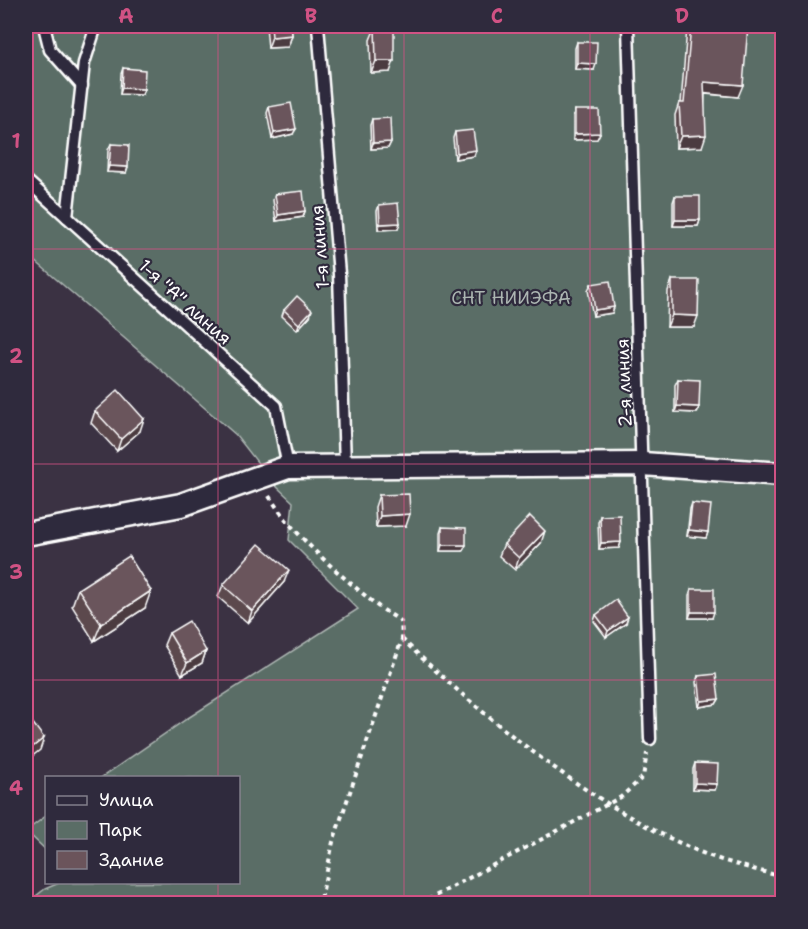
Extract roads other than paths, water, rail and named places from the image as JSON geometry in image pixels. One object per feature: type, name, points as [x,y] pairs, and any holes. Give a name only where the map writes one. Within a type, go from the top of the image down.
[{"type":"street","points":[[26,534],[182,505],[288,466],[643,464],[783,474]]},
{"type":"lane","points":[[44,26],[50,50],[82,86]]},
{"type":"lane","points":[[67,217],[84,63],[96,26]]},
{"type":"lane","name":"1-я линия","points":[[318,26],[339,274],[345,466]]},
{"type":"lane","name":"2-я линия","points":[[628,26],[650,739]]},
{"type":"lane","name":"1-я \"А\" линия","points":[[26,180],[276,406],[288,466]]},
{"type":"park label","name":"СНТ НИИЭФА","points":[[511,298]]}]
